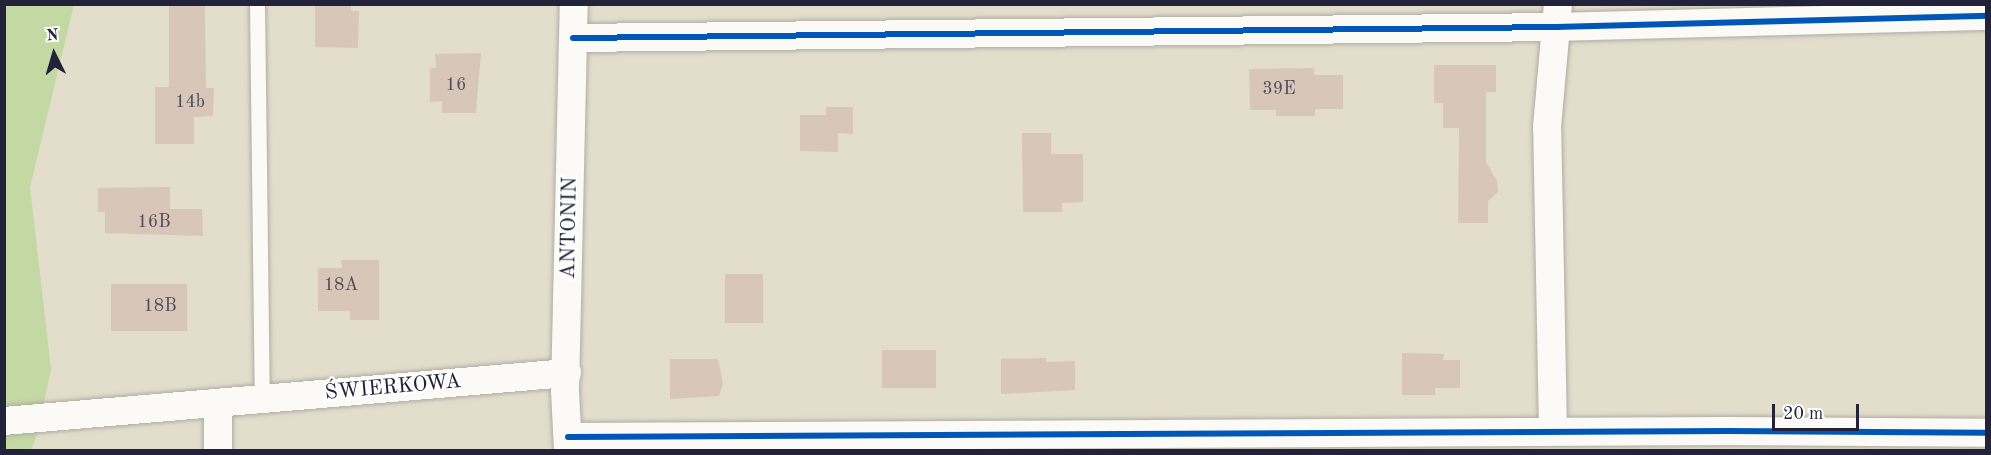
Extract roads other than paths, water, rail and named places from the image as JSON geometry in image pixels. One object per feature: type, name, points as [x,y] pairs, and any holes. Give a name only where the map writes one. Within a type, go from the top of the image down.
[{"type":"street","name":"ANTONIN","points":[[568,444],[567,373],[574,4]]},
{"type":"street","points":[[573,38],[1558,16],[1986,16]]},
{"type":"street","points":[[1553,431],[1547,128],[1558,16]]},
{"type":"street","name":"ŚWIERKOWA","points":[[4,421],[567,373]]},
{"type":"street","points":[[218,403],[218,450]]},
{"type":"street","points":[[568,444],[1553,431],[1985,433]]},
{"type":"lane","points":[[257,4],[262,400]]}]
